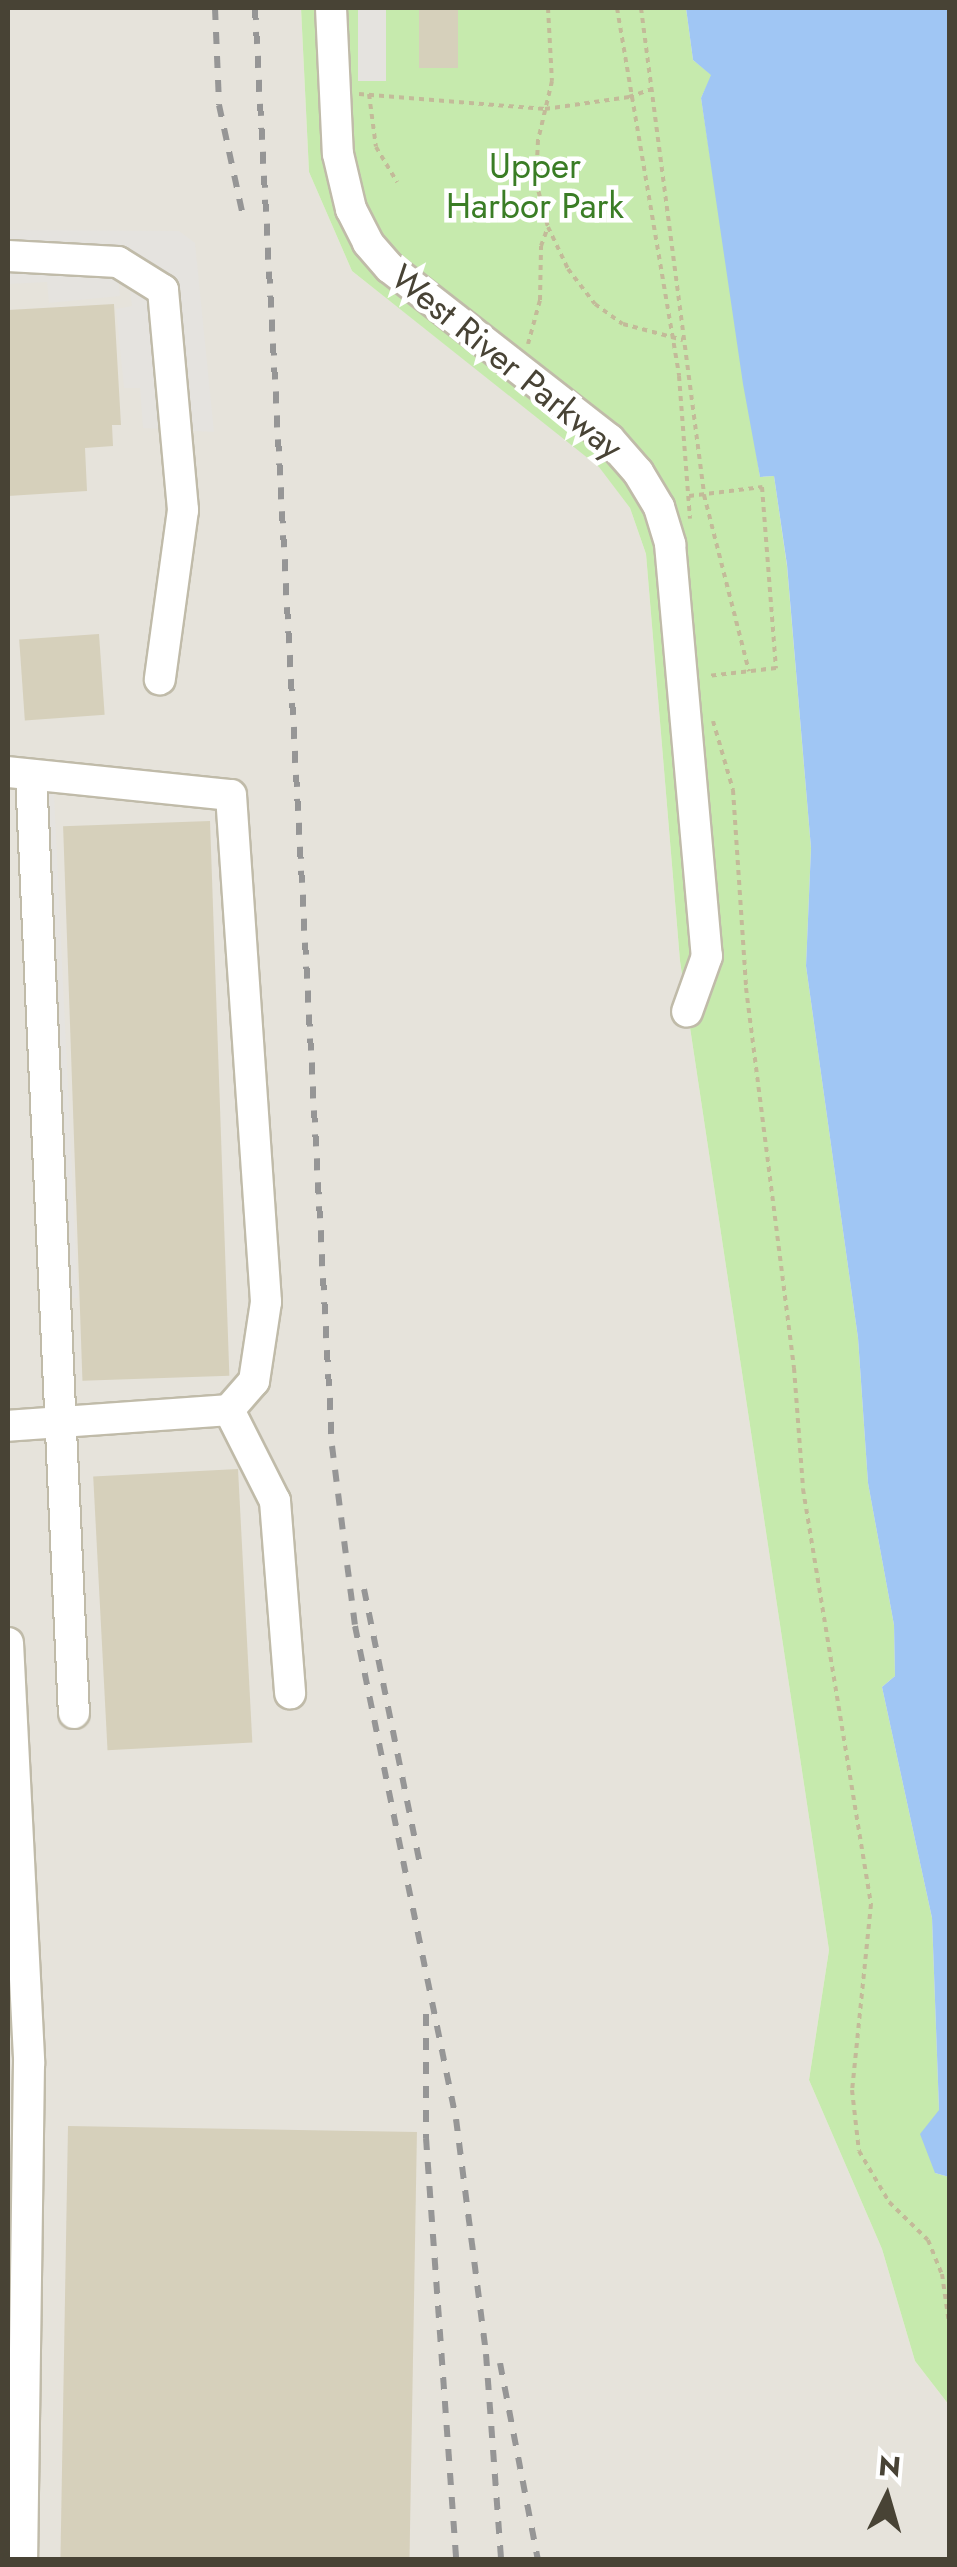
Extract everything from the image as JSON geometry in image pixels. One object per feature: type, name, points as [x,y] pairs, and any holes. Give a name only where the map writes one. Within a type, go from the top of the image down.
[{"type":"street","name":"West River Parkway","points":[[330,8],[338,154],[351,210],[368,243],[390,268],[609,439],[638,472],[659,507],[670,544],[708,956],[687,1012]]},
{"type":"street","points":[[8,256],[118,262],[163,290],[183,510],[160,680]]},
{"type":"street","points":[[8,1426],[63,1422],[229,1410],[254,1381],[266,1302],[231,795],[19,773],[63,1422],[74,1713]]},
{"type":"street","points":[[229,1410],[275,1501],[290,1693]]},
{"type":"street","points":[[8,1643],[18,2062],[17,2548]]},
{"type":"path","points":[[548,8],[552,81],[536,182],[548,227],[568,269],[595,304],[623,324],[684,340]]},
{"type":"path","points":[[616,8],[628,97],[660,243],[674,338],[692,532]]},
{"type":"path","points":[[641,8],[704,494],[749,671]]},
{"type":"path","points":[[358,94],[545,108],[652,90]]},
{"type":"path","points":[[369,94],[376,147],[397,182]]},
{"type":"path","points":[[526,349],[540,300],[541,246],[548,227]]},
{"type":"path","points":[[689,496],[762,488],[776,668],[705,676],[704,689]]},
{"type":"path","points":[[708,706],[732,790],[746,988],[794,1368],[803,1489],[871,1904],[852,2090],[859,2152],[890,2202],[928,2240],[942,2274],[950,2330]]},
{"type":"shaded area","points":[[8,8],[301,8],[309,172],[352,271],[600,467],[630,508],[646,554],[680,961],[829,1950],[809,2080],[882,2249],[915,2361],[949,2405],[949,2559],[8,2560]]},
{"type":"shaded area","points":[[358,8],[386,8],[386,81],[358,81]]},
{"type":"shaded area","points":[[8,230],[179,231],[195,243],[214,432],[143,428],[140,388],[124,388],[116,309],[132,306],[128,275],[118,276],[120,296],[49,303],[47,282],[8,284]]},
{"type":"shaded area","points":[[54,794],[78,1298],[64,1298],[37,795]]},
{"type":"green space","name":"Upper Harbor Park","points":[[301,8],[686,8],[693,60],[712,75],[701,98],[760,477],[774,476],[787,566],[811,848],[806,966],[858,1338],[868,1483],[894,1625],[895,1676],[882,1687],[932,1918],[939,2110],[935,2173],[949,2177],[949,2405],[915,2361],[882,2249],[809,2080],[829,1950],[680,961],[646,554],[630,508],[599,467],[352,271],[309,172]]},
{"type":"water","points":[[686,8],[949,8],[949,2177],[935,2173],[920,2134],[939,2110],[932,1918],[882,1687],[895,1676],[894,1625],[868,1483],[858,1338],[806,966],[811,848],[787,565],[774,476],[760,477],[743,384],[701,98],[711,75],[693,60]]},
{"type":"building","points":[[419,8],[458,8],[458,68],[419,68]]},
{"type":"building","points":[[114,304],[121,425],[112,425],[113,446],[85,448],[87,491],[8,496],[8,310]]},
{"type":"building","points":[[99,634],[105,715],[25,720],[19,640]]},
{"type":"building","points":[[210,821],[229,1376],[82,1381],[63,826]]},
{"type":"building","points":[[238,1469],[252,1743],[108,1750],[93,1477]]},
{"type":"building","points":[[68,2126],[417,2132],[409,2560],[60,2560]]},
{"type":"railway","points":[[215,8],[219,105],[243,216]]},
{"type":"railway","points":[[255,8],[332,1446],[355,1626],[456,2119],[486,2354],[501,2560]]},
{"type":"railway","points":[[364,1589],[420,1864]]},
{"type":"railway","points":[[426,2014],[426,2138],[456,2560]]},
{"type":"railway","points":[[500,2363],[538,2560]]}]
